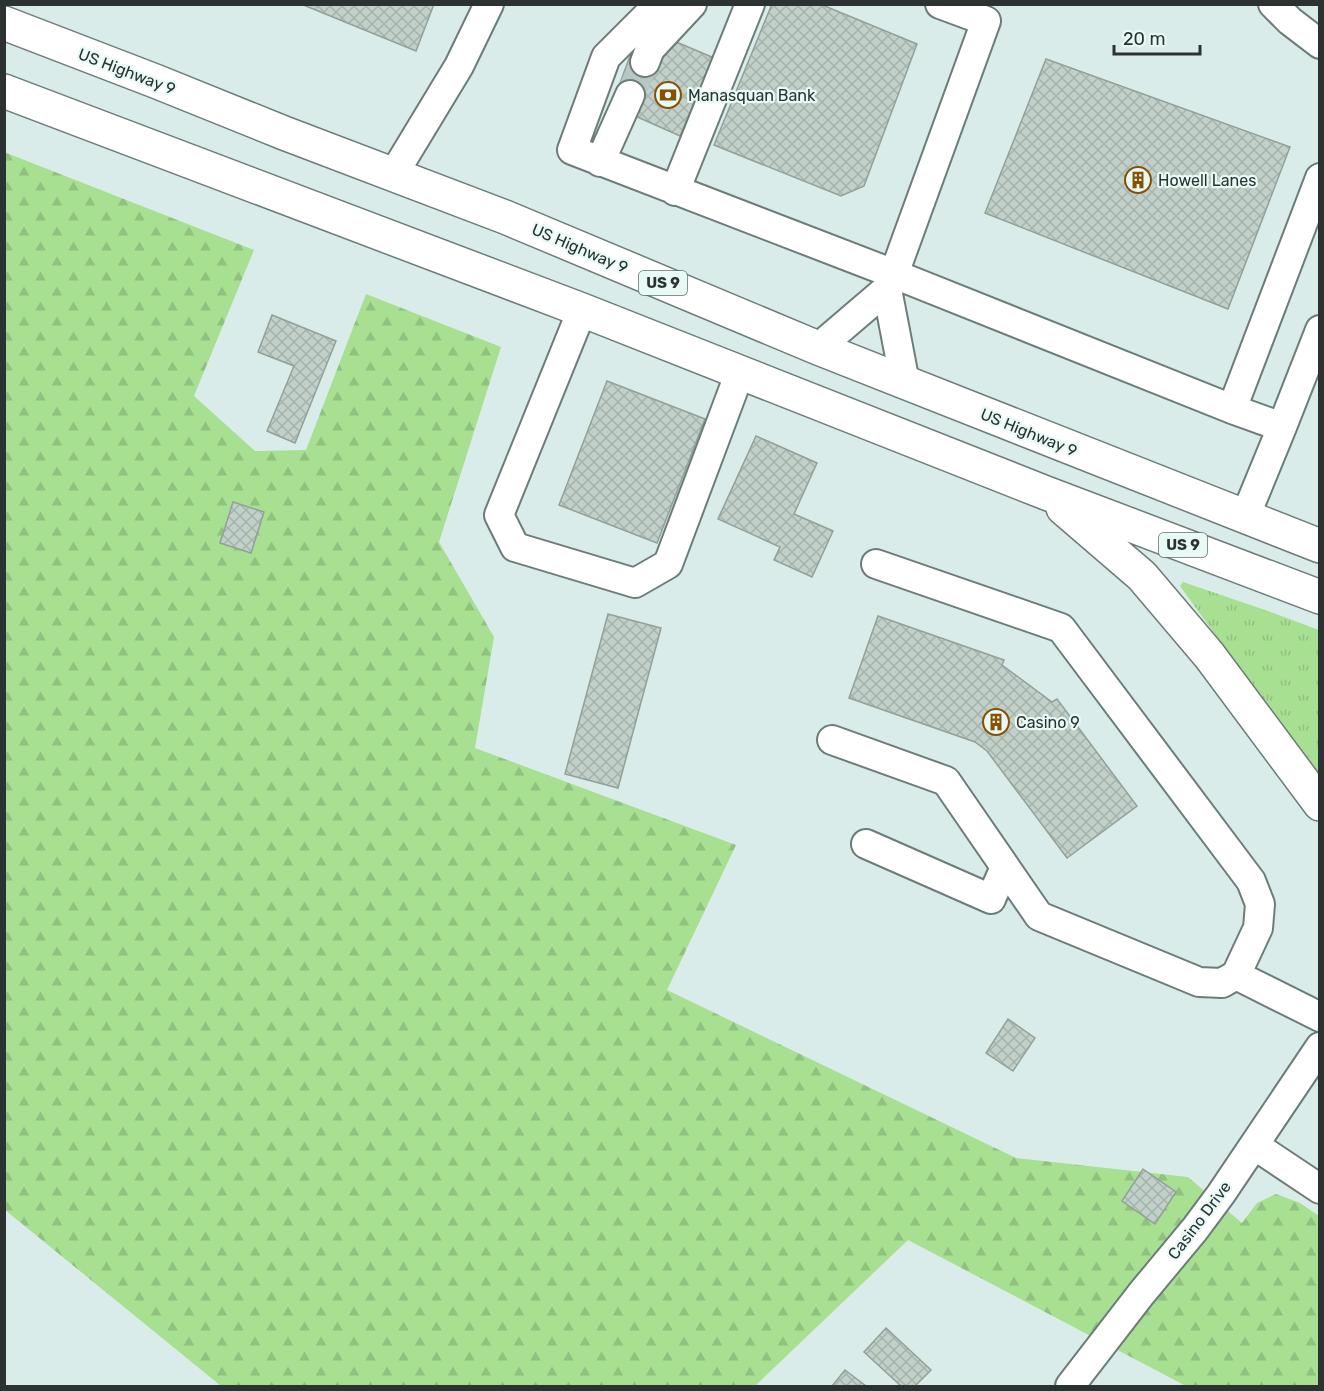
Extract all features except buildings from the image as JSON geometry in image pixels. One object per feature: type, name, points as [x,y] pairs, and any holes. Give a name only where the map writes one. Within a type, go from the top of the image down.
[{"type":"highway","name":"US Highway 9","points":[[4,23],[505,217],[904,383],[1320,546]]},
{"type":"highway","name":"US 9","points":[[4,91],[582,310],[1046,493],[1320,597]]},
{"type":"highway","points":[[1046,493],[1142,576],[1209,655],[1320,804]]},
{"type":"street","points":[[393,175],[459,66],[489,4]]},
{"type":"street","points":[[659,4],[606,57],[572,150],[891,281],[1282,427]]},
{"type":"street","points":[[645,62],[650,49],[692,4]]},
{"type":"street","points":[[675,191],[750,4]]},
{"type":"street","points":[[904,383],[891,281],[989,13],[940,4]]},
{"type":"street","points":[[1273,4],[1290,21],[1320,44]]},
{"type":"street","points":[[600,162],[630,95]]},
{"type":"street","points":[[1232,409],[1320,178]]},
{"type":"street","points":[[818,348],[891,281]]},
{"type":"street","points":[[582,310],[499,515],[515,547],[635,584],[668,564],[740,372]]},
{"type":"street","points":[[1245,517],[1320,330]]},
{"type":"street","points":[[832,740],[946,782],[1039,916],[1199,982],[1221,983],[1236,975],[1258,928],[1260,904],[1251,881],[1060,628],[876,564]]},
{"type":"street","points":[[866,844],[991,899],[1005,867]]},
{"type":"street","points":[[1236,975],[1320,1017]]},
{"type":"street","name":"Casino Drive","points":[[1070,1386],[1140,1294],[1195,1229],[1221,1194],[1320,1047]]},
{"type":"street","points":[[1254,1145],[1320,1189]]},
{"type":"green space","points":[[4,152],[254,250],[194,396],[255,451],[306,450],[366,294],[501,347],[439,542],[494,637],[475,748],[736,845],[667,990],[1016,1158],[1188,1177],[1242,1223],[1257,1203],[1276,1194],[1300,1203],[1319,1216],[1319,1386],[1186,1386],[908,1240],[755,1386],[221,1386],[5,1210]]},
{"type":"green space","points":[[1183,582],[1319,630],[1319,775],[1180,586]]},
{"type":"tunnel","points":[[630,95],[645,62]]},
{"type":"place","name":"Manasquan Bank","points":[[668,95]]},
{"type":"place","name":"Howell Lanes","points":[[1138,180]]},
{"type":"place","name":"Casino 9","points":[[996,722]]}]
